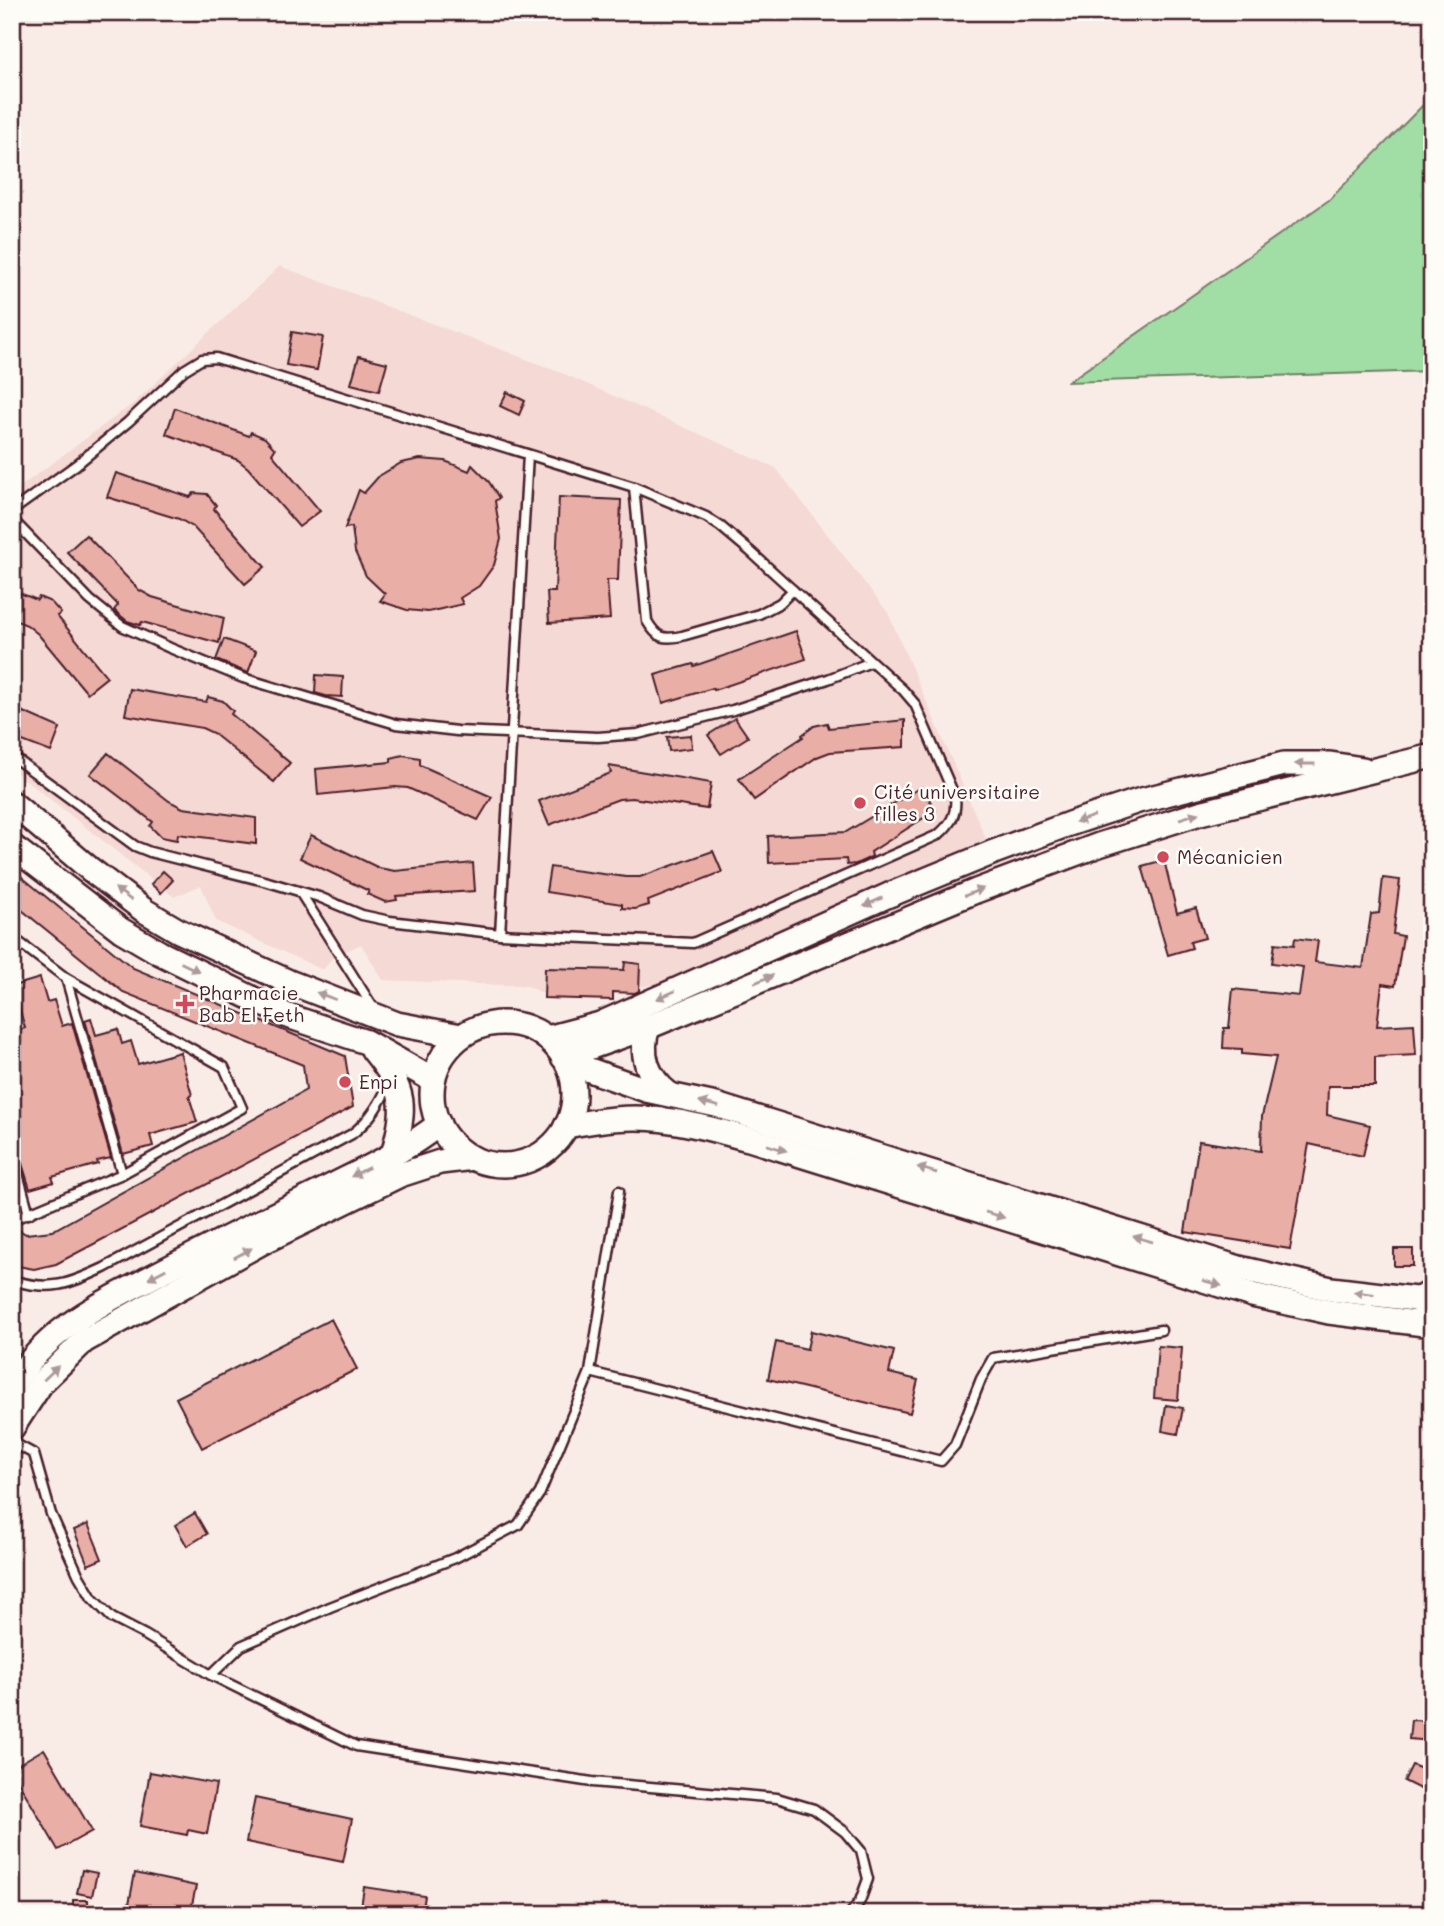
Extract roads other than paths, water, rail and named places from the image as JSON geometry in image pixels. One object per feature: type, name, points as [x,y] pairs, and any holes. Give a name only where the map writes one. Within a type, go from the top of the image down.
[{"type":"main road","points":[[565,1059],[976,891],[1066,857],[1200,813],[1432,756]]},
{"type":"main road","points":[[547,1038],[578,1031],[611,1019],[890,895],[1069,824],[1138,802],[1284,764],[1330,764],[1373,771]]},
{"type":"main road","points":[[12,803],[91,870],[145,911],[179,931],[289,982],[397,1024],[461,1036]]},
{"type":"main road","points":[[12,846],[121,930],[160,953],[288,1016],[366,1042],[433,1080]]},
{"type":"main road","points":[[520,1024],[547,1038],[565,1059],[574,1087],[574,1101],[566,1126],[558,1139],[534,1158],[504,1165],[473,1158],[453,1144],[439,1124],[433,1102],[433,1080],[443,1055],[461,1036],[482,1026],[520,1024]]},
{"type":"main road","points":[[648,1027],[644,1039],[646,1065],[651,1076],[669,1094]]},
{"type":"main road","points":[[366,1042],[393,1076],[402,1102],[402,1119],[393,1156]]},
{"type":"main road","points":[[565,1059],[628,1085],[729,1109],[1238,1268],[1331,1289],[1430,1306]]},
{"type":"main road","points":[[566,1126],[614,1118],[663,1119],[687,1123],[749,1139],[1252,1295],[1329,1312],[1430,1306]]},
{"type":"main road","points":[[12,1387],[23,1369],[48,1342],[87,1312],[175,1264],[393,1156],[439,1124]]},
{"type":"main road","points":[[12,1428],[41,1382],[84,1341],[261,1243],[400,1175],[440,1162],[473,1158]]},
{"type":"lane","points":[[12,512],[128,422],[184,370],[202,359],[216,358],[634,488],[706,517],[720,526],[903,690],[915,704],[955,797],[954,816],[938,835],[693,943],[500,934],[390,921],[362,915],[268,882],[168,858],[135,846],[12,756]]},
{"type":"lane","points":[[500,934],[528,455]]},
{"type":"lane","points":[[634,488],[646,621],[661,637],[682,636],[760,614],[780,603],[793,590]]},
{"type":"lane","points":[[12,519],[90,600],[122,626],[243,678],[396,724],[457,731],[598,737],[638,734],[733,710],[871,662]]},
{"type":"lane","points":[[300,892],[380,1017]]},
{"type":"lane","points":[[12,937],[66,978],[224,1067],[242,1108],[122,1174],[12,1220]]},
{"type":"lane","points":[[66,978],[122,1174]]},
{"type":"lane","points":[[12,1280],[48,1287],[76,1281],[104,1268],[352,1134],[371,1117],[393,1076]]},
{"type":"lane","points":[[12,1152],[29,1213]]},
{"type":"lane","points":[[211,1675],[241,1647],[330,1607],[455,1558],[518,1525],[540,1493],[590,1372],[618,1191]]},
{"type":"lane","points":[[590,1372],[941,1461],[955,1444],[981,1379],[993,1358],[1161,1330]]},
{"type":"lane","points":[[12,1442],[34,1454],[51,1514],[92,1598],[112,1618],[211,1675],[356,1746],[592,1782],[777,1798],[814,1809],[845,1832],[861,1851],[868,1879],[860,1901],[850,1914]]},
{"type":"place","name":"Cité universitaire filles 3","points":[[860,803]]},
{"type":"place","name":"Mécanicien","points":[[1163,857]]},
{"type":"place","name":"Pharmacie Bab El Feth","points":[[185,1004]]},
{"type":"place","name":"Enpi","points":[[345,1082]]}]
